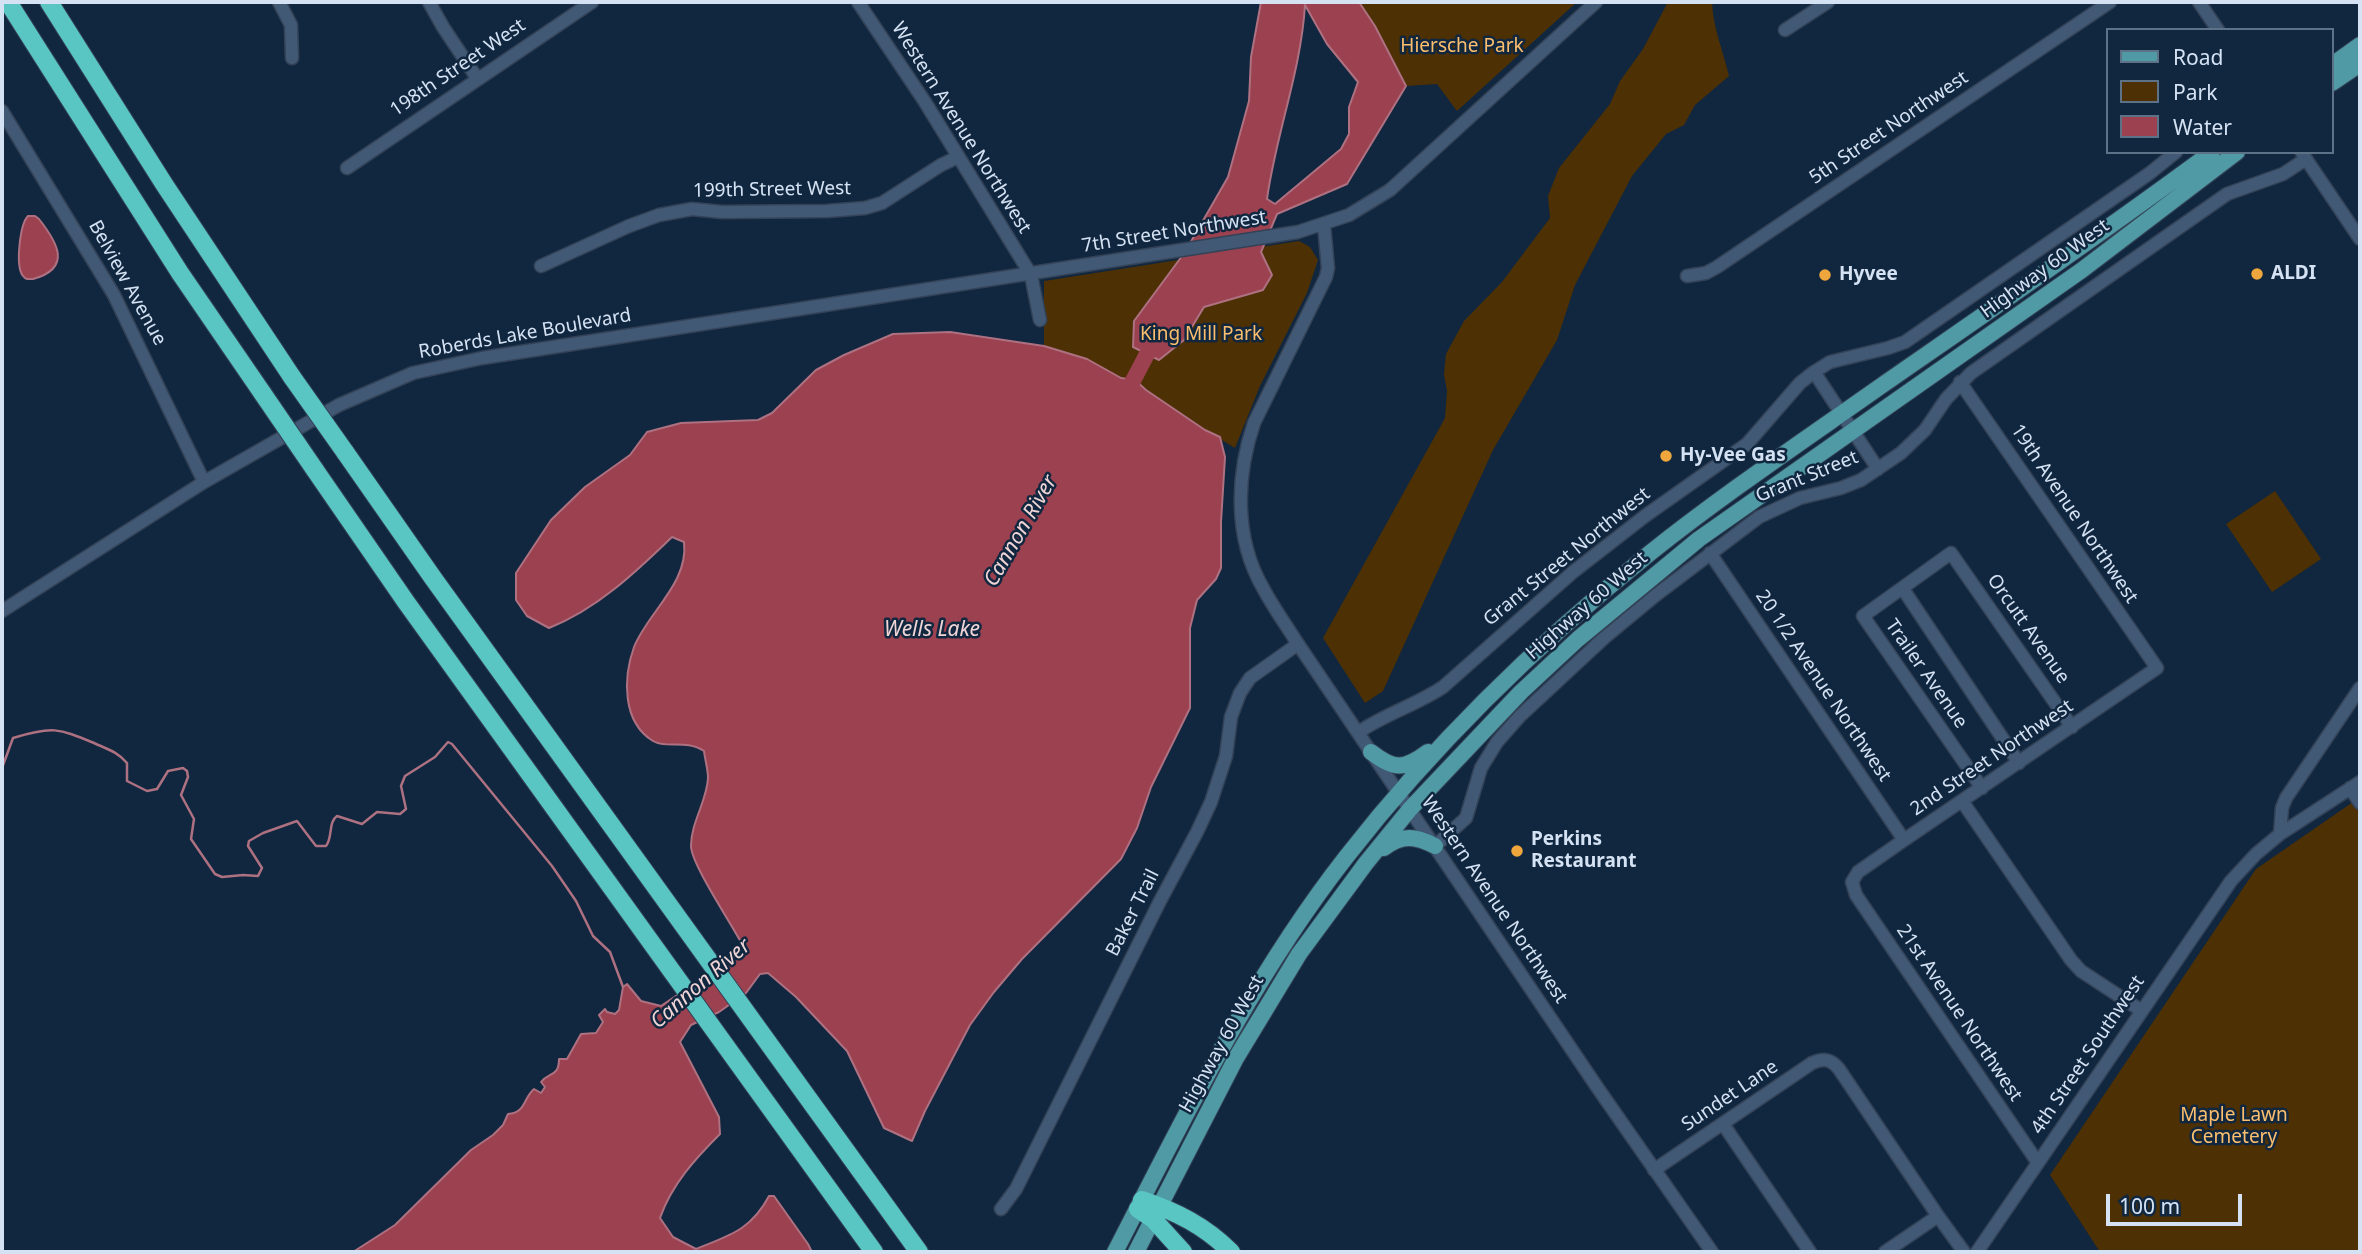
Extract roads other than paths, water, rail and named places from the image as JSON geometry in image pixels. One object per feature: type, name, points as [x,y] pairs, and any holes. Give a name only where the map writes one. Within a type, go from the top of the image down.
[{"type":"highway","points":[[8,2],[173,262],[406,602],[874,1252]]},
{"type":"highway","points":[[49,2],[178,206],[292,377],[449,600],[919,1252]]},
{"type":"highway","points":[[1148,1208],[1183,1252]]},
{"type":"highway","points":[[1148,1208],[1189,1219],[1231,1252]]},
{"type":"main road","points":[[2334,64],[2360,45]]},
{"type":"main road","points":[[2334,82],[2360,64]]},
{"type":"main road","name":"Highway 60 West","points":[[1136,1252],[1148,1208],[1243,1010],[1272,961],[1330,878],[1399,793],[1455,732],[1521,665],[1642,560],[1842,414],[2106,231],[2208,154]]},
{"type":"main road","name":"Highway 60 West","points":[[1115,1252],[1148,1208],[1304,947],[1410,809],[1521,692],[1638,587],[1699,539],[2082,270],[2234,154]]},
{"type":"main road","points":[[1371,752],[1390,765],[1403,766],[1422,757],[1455,732]]},
{"type":"main road","points":[[1366,863],[1402,837],[1422,839],[1435,846]]},
{"type":"street","points":[[279,2],[291,25],[292,58]]},
{"type":"street","points":[[429,2],[477,79]]},
{"type":"street","name":"198th Street West","points":[[347,168],[592,2]]},
{"type":"street","name":"Western Avenue Northwest","points":[[858,2],[911,79],[1031,275]]},
{"type":"street","name":"7th Street Northwest","points":[[1031,275],[1277,235],[1324,225],[1349,215],[1390,190],[1596,2]]},
{"type":"street","points":[[1786,30],[1828,2]]},
{"type":"street","name":"5th Street Northwest","points":[[1686,276],[1706,273],[1717,267],[2110,2]]},
{"type":"street","points":[[2199,2],[2217,28]]},
{"type":"street","name":"Belview Avenue","points":[[2,111],[114,295],[204,482]]},
{"type":"street","name":"Grant Street Northwest","points":[[1359,732],[1377,719],[1419,702],[1444,687],[1573,572],[1645,516],[1747,444],[1800,383],[1814,372],[1830,362],[1905,342],[2174,154]]},
{"type":"street","points":[[2304,156],[2360,239]]},
{"type":"street","name":"Grant Street","points":[[1435,846],[1466,818],[1486,758],[1520,716],[1604,638],[1710,553],[1759,517],[1779,506],[1861,480],[1914,442],[1960,382],[2218,199],[2232,191],[2283,174],[2304,156]]},
{"type":"street","name":"199th Street West","points":[[541,266],[629,226],[659,215],[692,209],[722,212],[866,208],[882,203],[958,157]]},
{"type":"street","name":"Western Avenue Northwest","points":[[1324,225],[1328,268],[1326,277],[1254,424],[1246,447],[1241,507],[1251,564],[1262,587],[1298,644],[1712,1252]]},
{"type":"street","points":[[1031,275],[1040,320]]},
{"type":"street","name":"Roberds Lake Boulevard","points":[[2,611],[204,482],[339,405],[392,381],[433,368],[482,358],[1031,275]]},
{"type":"street","name":"Grant Street","points":[[1814,372],[1878,468]]},
{"type":"street","name":"19th Avenue Northwest","points":[[1960,382],[2157,668]]},
{"type":"street","name":"20 1/2 Avenue Northwest","points":[[1710,553],[1904,840]]},
{"type":"street","name":"Orcutt Avenue","points":[[1903,589],[1951,553],[2073,727]]},
{"type":"street","points":[[1903,589],[2019,762]]},
{"type":"street","name":"Trailer Avenue","points":[[1903,589],[1863,616],[1982,788]]},
{"type":"street","name":"Baker Trail","points":[[1001,1209],[1016,1189],[1197,832],[1226,756],[1231,717],[1240,692],[1250,678],[1298,644]]},
{"type":"street","name":"2nd Street Northwest","points":[[1852,882],[1858,872],[2157,668]]},
{"type":"street","points":[[2280,834],[2282,808],[2286,798],[2360,688]]},
{"type":"street","points":[[2355,785],[2360,803]]},
{"type":"street","name":"4th Street Southwest","points":[[1984,1249],[2038,1163],[2231,881],[2256,854],[2280,834],[2355,785]]},
{"type":"street","points":[[1962,801],[2071,960],[2081,971],[2142,1011]]},
{"type":"street","name":"21st Avenue Northwest","points":[[1852,882],[1856,895],[2038,1163]]},
{"type":"street","name":"Sundet Lane","points":[[1654,1170],[1812,1063],[1821,1059],[1829,1060],[1839,1069],[1938,1216]]},
{"type":"street","points":[[1723,1124],[1810,1252]]},
{"type":"street","points":[[1885,1252],[1938,1216],[1964,1252]]},
{"type":"water","points":[[1261,2],[1359,2],[1375,26],[1406,86],[1347,184],[1277,214],[1261,252],[1272,275],[1263,290],[1204,307],[1184,340],[1159,360],[1133,347],[1134,321],[1185,252],[1228,177],[1249,101],[1251,57]],"holes":[[[1305,5],[1327,44],[1358,82],[1349,107],[1349,134],[1341,149],[1275,204],[1267,199],[1299,54]]]},
{"type":"water","points":[[28,216],[39,219],[56,245],[58,254],[53,268],[33,279],[24,277],[19,264],[21,236]]},
{"type":"water","name":"Wells Lake","points":[[950,332],[1044,346],[1087,359],[1121,378],[1135,380],[1205,430],[1220,437],[1225,457],[1221,568],[1216,579],[1197,600],[1190,628],[1190,708],[1151,787],[1137,828],[1121,859],[1022,959],[994,992],[970,1025],[912,1141],[884,1128],[847,1051],[796,997],[768,973],[760,974],[746,993],[719,1012],[691,1025],[680,1042],[719,1117],[720,1134],[685,1173],[660,1218],[673,1237],[696,1249],[739,1230],[755,1217],[769,1196],[774,1196],[812,1252],[353,1252],[395,1225],[471,1150],[493,1135],[503,1125],[508,1114],[518,1111],[534,1089],[541,1093],[545,1087],[541,1082],[555,1072],[559,1059],[567,1059],[581,1034],[596,1033],[603,1022],[599,1015],[605,1009],[615,1014],[619,1010],[623,987],[627,984],[641,1001],[661,1006],[717,968],[722,974],[743,946],[705,880],[691,846],[707,787],[704,751],[697,747],[653,741],[635,723],[628,698],[628,672],[634,647],[674,584],[684,557],[684,542],[672,537],[600,600],[549,628],[527,616],[516,600],[516,573],[551,520],[585,487],[630,455],[647,432],[681,423],[758,420],[772,413],[816,370],[844,355],[893,334]]},
{"type":"waterway","name":"Cannon River","points":[[1124,398],[1147,354],[1159,339]]},
{"type":"waterway","points":[[2,768],[13,738],[46,730],[72,734],[116,753],[127,763],[127,781],[147,791],[157,789],[168,771],[183,768],[188,777],[181,795],[194,819],[191,839],[215,874],[222,877],[258,876],[262,868],[248,846],[249,841],[297,821],[316,846],[326,846],[332,822],[337,816],[362,824],[377,812],[400,814],[406,809],[401,786],[405,776],[435,757],[448,742],[552,866],[576,901],[593,936],[610,952],[623,987]]},
{"type":"place","name":"ALDI","points":[[2257,274]]},
{"type":"place","name":"Hyvee","points":[[1825,275]]},
{"type":"place","name":"Hy-Vee Gas","points":[[1666,456]]},
{"type":"place","name":"Perkins Restaurant","points":[[1517,851]]},
{"type":"park label","name":"Hiersche Park","points":[[1462,47]]},
{"type":"park label","name":"King Mill Park","points":[[1201,335]]},
{"type":"park label","name":"Maple Lawn Cemetery","points":[[2234,1127]]}]
